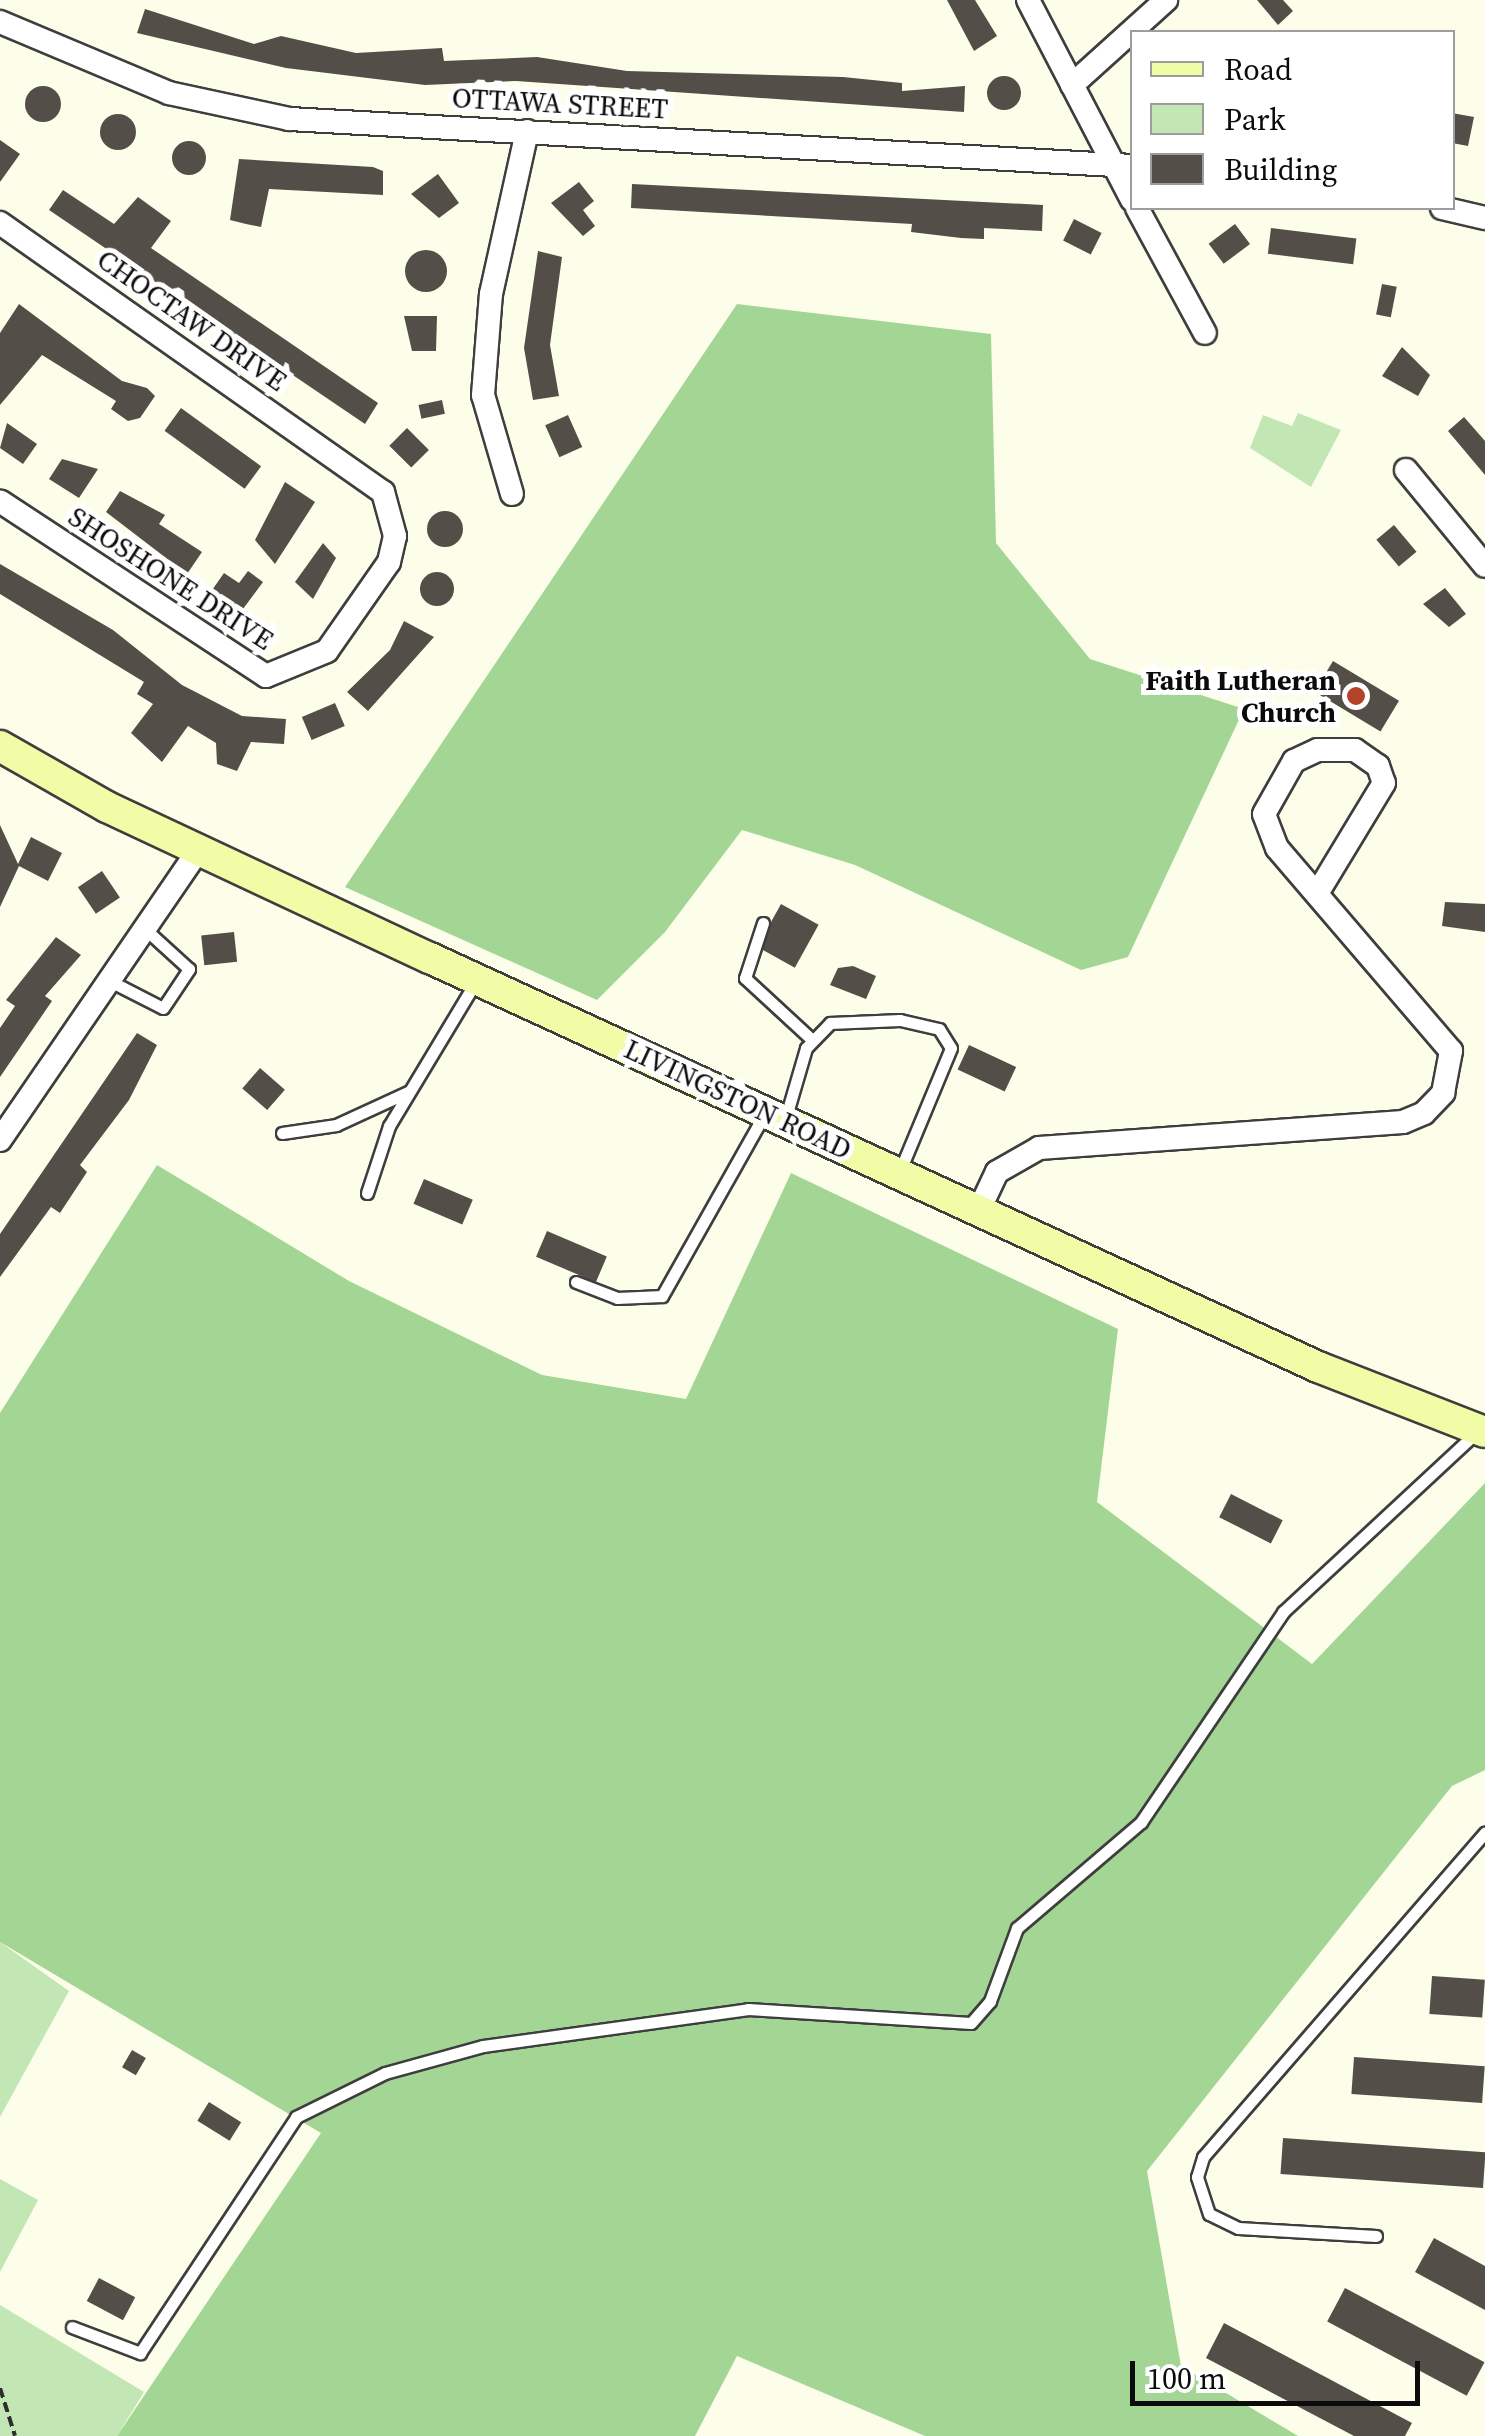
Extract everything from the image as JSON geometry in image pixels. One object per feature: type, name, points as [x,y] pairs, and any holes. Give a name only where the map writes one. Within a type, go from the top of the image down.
[{"type":"main road","name":"LIVINGSTON ROAD","points":[[0,746],[200,848],[899,1174],[1482,1431]]},
{"type":"street","points":[[0,20],[8,0]]},
{"type":"street","points":[[1028,0],[1072,85],[1123,165],[1130,192]]},
{"type":"street","points":[[1133,30],[1166,0]]},
{"type":"street","name":"OTTAWA STREET","points":[[0,20],[169,92],[243,111],[1123,165]]},
{"type":"street","points":[[1072,85],[1130,33]]},
{"type":"street","points":[[512,494],[483,395],[491,294],[527,131]]},
{"type":"street","points":[[1138,210],[1204,333]]},
{"type":"street","points":[[1451,210],[1485,218]]},
{"type":"street","name":"CHOCTAW DRIVE","points":[[0,224],[347,468]]},
{"type":"street","name":"SHOSHONE DRIVE","points":[[0,501],[230,659],[276,677],[327,652],[389,562],[392,506],[347,468]]},
{"type":"street","points":[[1406,470],[1485,566]]},
{"type":"street","points":[[978,1210],[997,1172],[1039,1148],[1403,1122],[1424,1113],[1443,1093],[1452,1052],[1277,848],[1264,814],[1294,762],[1318,750],[1355,750],[1378,766],[1384,784],[1318,892]]},
{"type":"street","points":[[0,1140],[200,848]]},
{"type":"lane","points":[[763,923],[745,978],[811,1040]]},
{"type":"lane","points":[[110,980],[163,1008],[188,969],[145,930]]},
{"type":"lane","points":[[366,1193],[411,1090],[478,979]]},
{"type":"lane","points":[[576,1282],[618,1298],[662,1296],[776,1116],[811,1040],[830,1023],[900,1020],[949,1040],[899,1174]]},
{"type":"lane","points":[[282,1132],[336,1125],[411,1090]]},
{"type":"lane","points":[[72,2327],[140,2353],[296,2116],[385,2072],[482,2046],[748,2009],[971,2023],[990,2001],[1017,1928],[1141,1822],[1283,1612],[1482,1431]]},
{"type":"lane","points":[[1376,2236],[1238,2228],[1209,2214],[1197,2176],[1204,2156],[1485,1833]]},
{"type":"path","points":[[0,2388],[16,2436]]},
{"type":"green space","points":[[737,304],[991,334],[996,543],[1090,659],[1244,709],[1128,957],[1081,970],[855,865],[742,830],[665,932],[597,1000],[345,887]]},
{"type":"green space","points":[[1298,413],[1341,430],[1311,487],[1250,448],[1263,415],[1292,426]]},
{"type":"green space","points":[[157,1165],[349,1281],[542,1375],[686,1399],[791,1173],[1118,1329],[1097,1502],[1312,1664],[1485,1483],[1485,1770],[1452,1786],[1147,2171],[1181,2366],[1298,2436],[925,2436],[737,2356],[695,2436],[117,2436],[321,2133],[0,1942],[0,1413]]},
{"type":"green space","points":[[0,1942],[69,1991],[0,2117]]},
{"type":"green space","points":[[0,2179],[38,2200],[0,2272]]},
{"type":"green space","points":[[0,2305],[144,2392],[117,2436],[0,2436]]},
{"type":"building","points":[[947,0],[975,0],[997,36],[974,51]]},
{"type":"building","points":[[1257,0],[1283,0],[1293,11],[1278,25]]},
{"type":"building","points":[[145,9],[254,44],[281,36],[356,53],[442,48],[444,61],[537,57],[627,71],[843,77],[902,83],[902,91],[965,86],[964,112],[516,81],[425,85],[286,68],[137,33]]},
{"type":"building","points":[[1004,76],[1016,81],[1021,93],[1016,105],[1004,110],[992,105],[987,93],[992,81]]},
{"type":"building","points":[[43,86],[55,92],[61,104],[55,116],[43,122],[31,116],[25,104],[31,92]]},
{"type":"building","points":[[118,114],[130,120],[136,132],[130,144],[118,150],[106,144],[100,132],[106,120]]},
{"type":"building","points":[[1455,114],[1474,117],[1468,146],[1455,144]]},
{"type":"building","points":[[0,140],[20,154],[0,182]]},
{"type":"building","points":[[189,141],[201,146],[206,158],[201,170],[189,175],[177,170],[172,158],[177,146]]},
{"type":"building","points":[[239,159],[373,167],[383,171],[383,195],[269,189],[261,227],[230,220]]},
{"type":"building","points":[[438,174],[459,203],[439,218],[411,194]]},
{"type":"building","points":[[579,182],[594,201],[583,210],[595,226],[583,236],[551,203]]},
{"type":"building","points":[[632,184],[1043,205],[1042,231],[984,228],[984,239],[961,238],[911,232],[912,224],[631,208]]},
{"type":"building","points":[[63,190],[114,224],[138,197],[171,221],[151,248],[378,403],[365,424],[49,210]]},
{"type":"building","points":[[1074,219],[1102,233],[1091,254],[1063,240]]},
{"type":"building","points":[[1235,224],[1250,244],[1224,264],[1209,244]]},
{"type":"building","points":[[1271,228],[1356,238],[1353,264],[1268,254]]},
{"type":"building","points":[[426,250],[441,256],[447,271],[441,286],[426,292],[411,286],[405,271],[411,256]]},
{"type":"building","points":[[538,251],[562,257],[550,345],[559,396],[533,400],[524,348]]},
{"type":"building","points":[[1382,284],[1397,287],[1391,317],[1376,314]]},
{"type":"building","points":[[19,304],[122,381],[147,388],[155,396],[140,418],[128,421],[111,409],[116,401],[42,355],[0,405],[0,333]]},
{"type":"building","points":[[404,316],[437,316],[436,351],[412,351]]},
{"type":"building","points":[[1402,347],[1430,375],[1418,396],[1382,376]]},
{"type":"building","points":[[442,400],[445,414],[421,419],[419,405]]},
{"type":"building","points":[[181,408],[261,466],[245,489],[165,431]]},
{"type":"building","points":[[568,415],[582,447],[559,457],[545,425]]},
{"type":"building","points":[[1464,417],[1485,441],[1485,475],[1448,431]]},
{"type":"building","points":[[7,423],[37,444],[23,464],[0,448]]},
{"type":"building","points":[[407,428],[429,450],[411,468],[389,446]]},
{"type":"building","points":[[62,459],[98,469],[79,498],[49,479]]},
{"type":"building","points":[[285,482],[315,502],[275,564],[255,540]]},
{"type":"building","points":[[120,491],[165,515],[159,524],[202,552],[187,574],[106,512]]},
{"type":"building","points":[[445,511],[458,516],[463,529],[458,542],[445,547],[432,542],[427,529],[432,516]]},
{"type":"building","points":[[1394,525],[1416,552],[1399,567],[1376,540]]},
{"type":"building","points":[[323,543],[336,558],[313,599],[295,582]]},
{"type":"building","points":[[0,564],[113,630],[182,685],[242,716],[286,719],[284,744],[251,742],[237,771],[217,764],[216,743],[188,726],[162,762],[131,733],[153,704],[137,694],[144,682],[0,594]]},
{"type":"building","points":[[248,571],[263,582],[240,613],[210,593],[224,573],[239,583]]},
{"type":"building","points":[[437,572],[449,577],[454,589],[449,601],[437,606],[425,601],[420,589],[425,577]]},
{"type":"building","points":[[1445,588],[1466,614],[1449,627],[1423,604]]},
{"type":"building","points":[[404,621],[434,637],[368,711],[347,692],[390,650]]},
{"type":"building","name":"Faith Lutheran Church","points":[[1333,661],[1399,701],[1380,732],[1314,692]]},
{"type":"building","points":[[335,703],[345,726],[312,740],[302,717]]},
{"type":"building","points":[[0,825],[18,864],[31,837],[62,853],[48,881],[19,866],[0,907]]},
{"type":"building","points":[[102,871],[120,898],[96,914],[78,887]]},
{"type":"building","points":[[1445,902],[1485,904],[1485,932],[1442,926]]},
{"type":"building","points":[[781,904],[819,925],[795,968],[757,947]]},
{"type":"building","points":[[234,932],[237,962],[204,965],[201,935]]},
{"type":"building","points":[[56,937],[81,955],[45,996],[52,1001],[0,1077],[0,1028],[15,1006],[6,1000]]},
{"type":"building","points":[[853,966],[876,976],[866,999],[830,985],[838,968]]},
{"type":"building","points":[[137,1033],[157,1045],[129,1100],[80,1165],[87,1172],[60,1213],[51,1207],[0,1277],[0,1234]]},
{"type":"building","points":[[969,1045],[1016,1067],[1005,1091],[958,1069]]},
{"type":"building","points":[[260,1068],[285,1090],[267,1110],[242,1088]]},
{"type":"building","points":[[424,1179],[473,1200],[462,1225],[413,1204]]},
{"type":"building","points":[[547,1231],[607,1256],[596,1282],[536,1257]]},
{"type":"building","points":[[1231,1494],[1283,1520],[1271,1543],[1219,1517]]},
{"type":"building","points":[[1432,1976],[1485,1980],[1482,2018],[1429,2014]]},
{"type":"building","points":[[132,2050],[146,2058],[136,2075],[122,2067]]},
{"type":"building","points":[[1354,2057],[1485,2066],[1482,2103],[1351,2094]]},
{"type":"building","points":[[209,2102],[241,2122],[230,2141],[197,2121]]},
{"type":"building","points":[[1283,2138],[1485,2152],[1483,2188],[1280,2174]]},
{"type":"building","points":[[1434,2238],[1485,2266],[1485,2310],[1415,2272]]},
{"type":"building","points":[[99,2278],[135,2297],[123,2320],[87,2301]]},
{"type":"building","points":[[1345,2288],[1485,2362],[1467,2396],[1327,2322]]},
{"type":"building","points":[[1224,2323],[1412,2423],[1405,2436],[1354,2436],[1206,2358]]},
{"type":"place","name":"Faith Lutheran Church","points":[[1356,696]]}]
